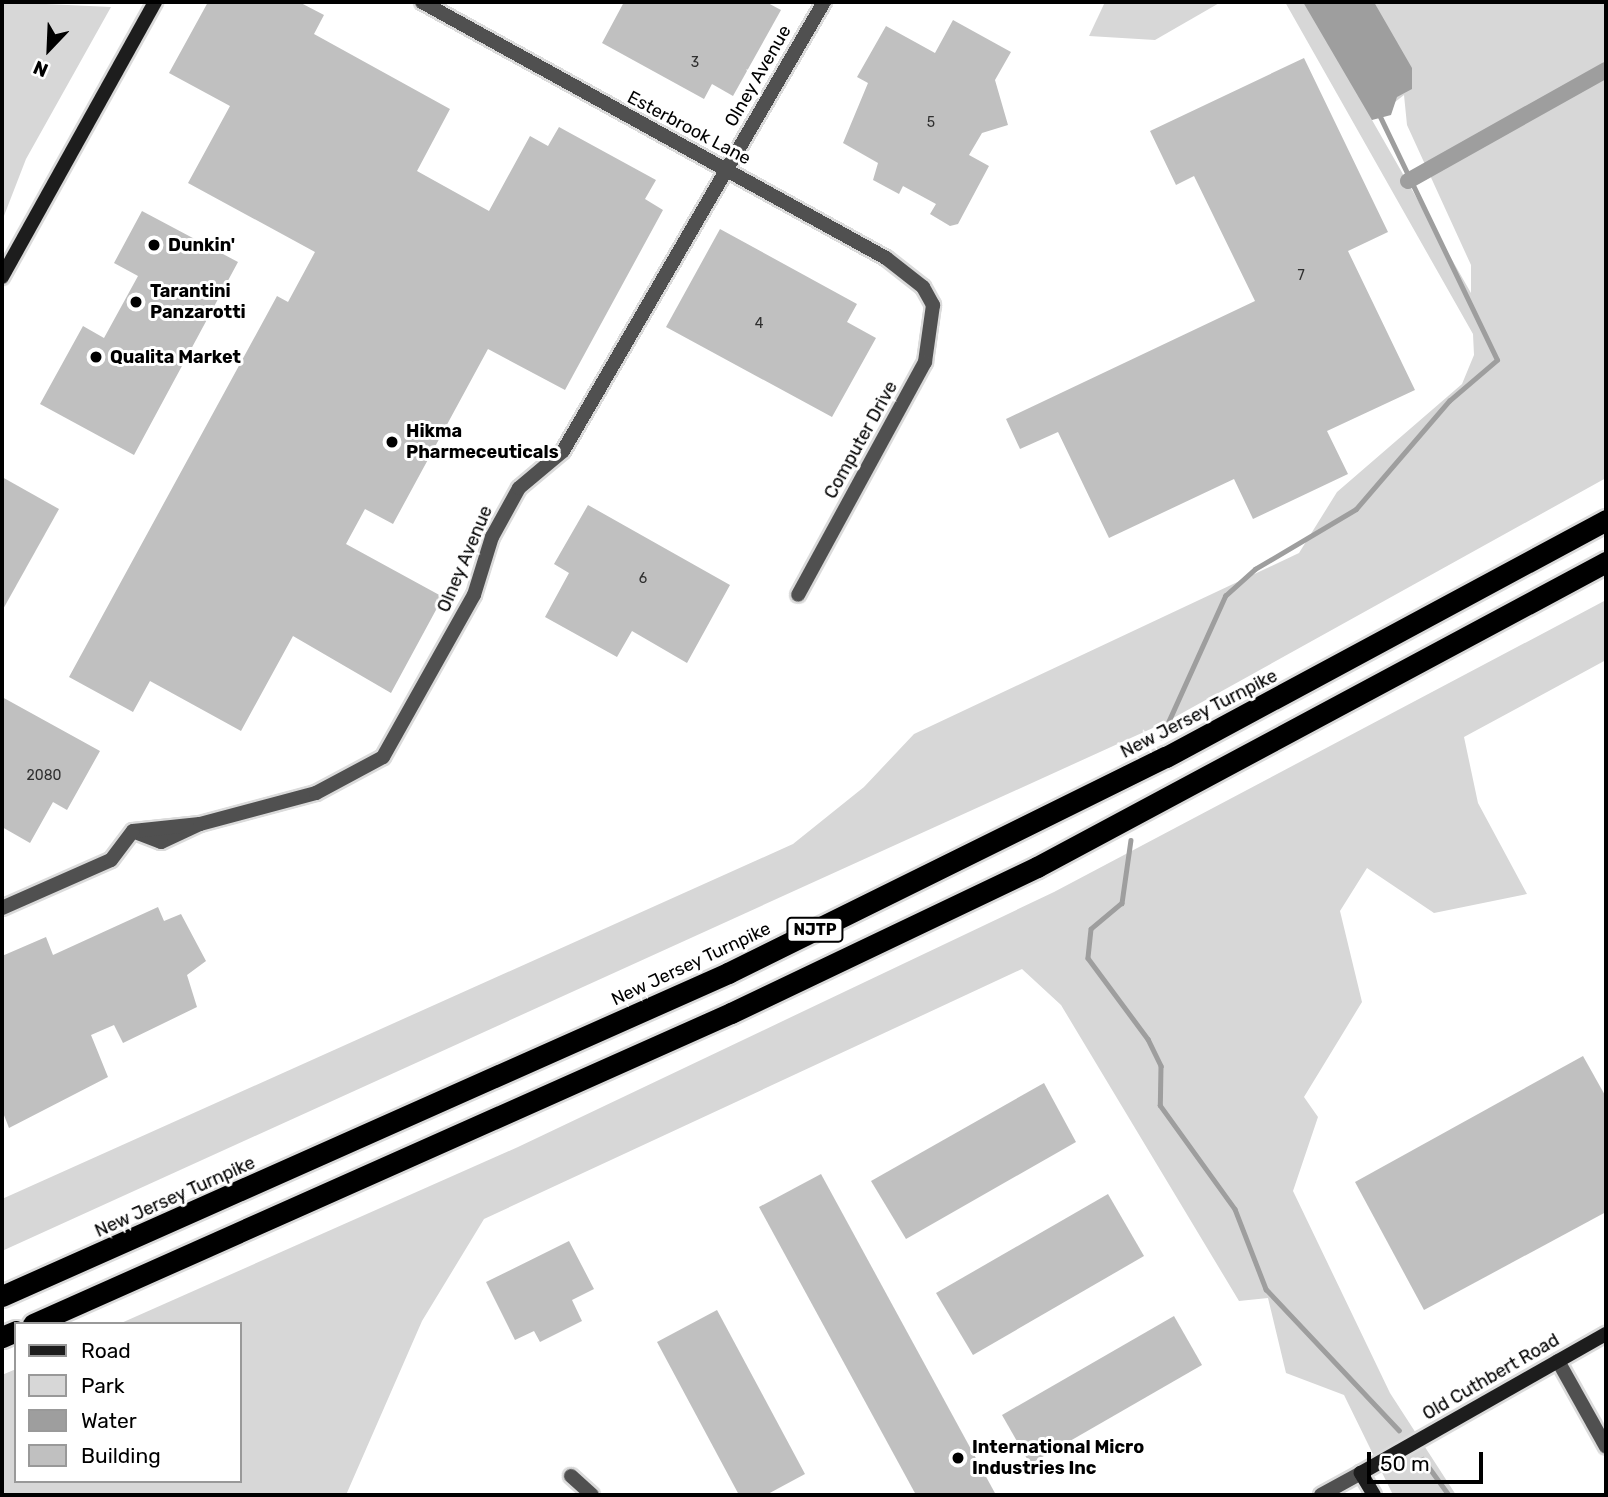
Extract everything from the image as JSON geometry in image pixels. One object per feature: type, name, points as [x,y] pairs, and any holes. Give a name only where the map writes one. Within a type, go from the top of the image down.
[{"type":"highway","name":"New Jersey Turnpike","points":[[2,1296],[728,973],[1178,751],[1606,520]]},
{"type":"highway","name":"NJTP","points":[[37,1322],[731,1013],[1025,873],[1294,734],[1606,562]]},
{"type":"main road","points":[[2,277],[155,2]]},
{"type":"main road","name":"Old Cuthbert Road","points":[[1361,1473],[1606,1334]]},
{"type":"main road","points":[[1361,1473],[1374,1495]]},
{"type":"street","name":"Esterbrook Lane","points":[[422,2],[886,258],[930,299]]},
{"type":"street","name":"Olney Avenue","points":[[2,908],[111,860],[133,831],[200,824],[316,793],[383,757],[474,595],[492,537],[519,488],[563,451],[824,2]]},
{"type":"street","name":"Computer Drive","points":[[798,595],[925,362],[933,329],[930,299]]},
{"type":"street","points":[[1558,1361],[1606,1447]]},
{"type":"street","name":"Old Cuthbert Road","points":[[1321,1495],[1361,1473]]},
{"type":"street","points":[[571,1476],[592,1495]]},
{"type":"green space","points":[[2,2],[111,7],[26,159],[2,221]]},
{"type":"green space","points":[[1105,2],[1221,2],[1155,40],[1089,36]]},
{"type":"green space","points":[[1285,2],[1606,2],[1606,478],[1166,722],[2,1251],[2,1199],[793,844],[864,787],[914,734],[1299,553],[1337,492],[1462,384],[1474,355],[1473,334]],"holes":[[[1404,95],[1407,125],[1471,265],[1471,293],[1372,120]]]},
{"type":"green space","points":[[1606,600],[1606,660],[1464,737],[1478,803],[1527,894],[1434,913],[1367,868],[1340,911],[1362,1002],[1304,1097],[1318,1117],[1293,1191],[1390,1393],[1456,1495],[1393,1495],[1344,1395],[1286,1373],[1268,1298],[1239,1301],[1061,1005],[1022,969],[484,1219],[422,1321],[346,1495],[2,1495],[2,1375],[14,1370],[14,1483],[242,1483],[242,1322],[124,1322],[518,1147],[1054,892]]},
{"type":"water","points":[[1303,2],[1374,2],[1412,68],[1412,89],[1397,97],[1391,115],[1372,120]]},
{"type":"building","points":[[208,2],[299,2],[324,15],[314,34],[450,109],[417,171],[489,211],[530,136],[548,146],[559,127],[656,180],[645,199],[663,210],[565,390],[488,349],[393,524],[365,509],[346,544],[443,597],[391,693],[293,636],[241,731],[150,681],[133,712],[69,677],[277,296],[288,302],[315,252],[188,183],[230,106],[169,73]]},
{"type":"building","points":[[624,2],[766,2],[781,10],[733,96],[712,84],[704,99],[602,43]]},
{"type":"building","points":[[953,20],[1011,52],[995,80],[1008,125],[982,133],[969,155],[989,166],[958,224],[950,226],[930,214],[936,204],[903,186],[899,194],[873,180],[878,163],[843,143],[868,83],[857,77],[886,26],[935,53]]},
{"type":"building","points":[[1304,58],[1388,232],[1348,251],[1415,390],[1327,431],[1348,474],[1253,519],[1234,479],[1109,538],[1058,432],[1020,449],[1006,419],[1255,301],[1194,176],[1176,185],[1150,131]]},
{"type":"building","points":[[142,211],[238,262],[134,455],[40,404],[83,326],[104,338],[138,276],[114,263]]},
{"type":"building","points":[[720,229],[857,304],[847,322],[876,338],[832,417],[666,327]]},
{"type":"building","points":[[2,477],[59,509],[2,611]]},
{"type":"building","points":[[588,505],[730,585],[687,663],[632,631],[617,657],[545,617],[569,573],[554,564]]},
{"type":"building","points":[[2,697],[100,751],[67,810],[53,802],[30,843],[2,827]]},
{"type":"building","points":[[158,907],[164,921],[181,914],[206,961],[187,975],[197,1007],[123,1043],[114,1025],[91,1035],[108,1077],[9,1128],[2,1110],[2,956],[46,937],[53,955]]},
{"type":"building","points":[[1583,1056],[1606,1097],[1606,1212],[1424,1310],[1355,1182]]},
{"type":"building","points":[[1044,1083],[1076,1142],[906,1239],[871,1181]]},
{"type":"building","points":[[821,1174],[996,1495],[916,1495],[759,1207]]},
{"type":"building","points":[[1108,1194],[1144,1256],[973,1355],[936,1293]]},
{"type":"building","points":[[569,1241],[594,1289],[572,1300],[582,1321],[540,1342],[534,1331],[515,1340],[486,1282]]},
{"type":"building","points":[[717,1310],[805,1474],[766,1495],[739,1495],[657,1342]]},
{"type":"building","points":[[1174,1316],[1202,1365],[1030,1464],[1002,1415]]},
{"type":"waterway","points":[[1408,181],[1606,70]]},
{"type":"waterway","points":[[1161,738],[1225,596],[1255,569],[1356,509],[1449,401],[1497,360],[1378,113]]},
{"type":"waterway","points":[[1131,840],[1122,903],[1091,929],[1088,958],[1148,1039],[1161,1066],[1160,1105],[1235,1209],[1266,1289],[1399,1430]]},
{"type":"waterway","points":[[1423,1459],[1449,1495]]},
{"type":"place","name":"Dunkin'","points":[[154,245]]},
{"type":"place","name":"Tarantini Panzarotti","points":[[136,302]]},
{"type":"place","name":"Qualita Market","points":[[96,357]]},
{"type":"place","name":"Hikma Pharmeceuticals","points":[[392,442]]},
{"type":"place","name":"International Micro Industries Inc","points":[[958,1458]]}]
